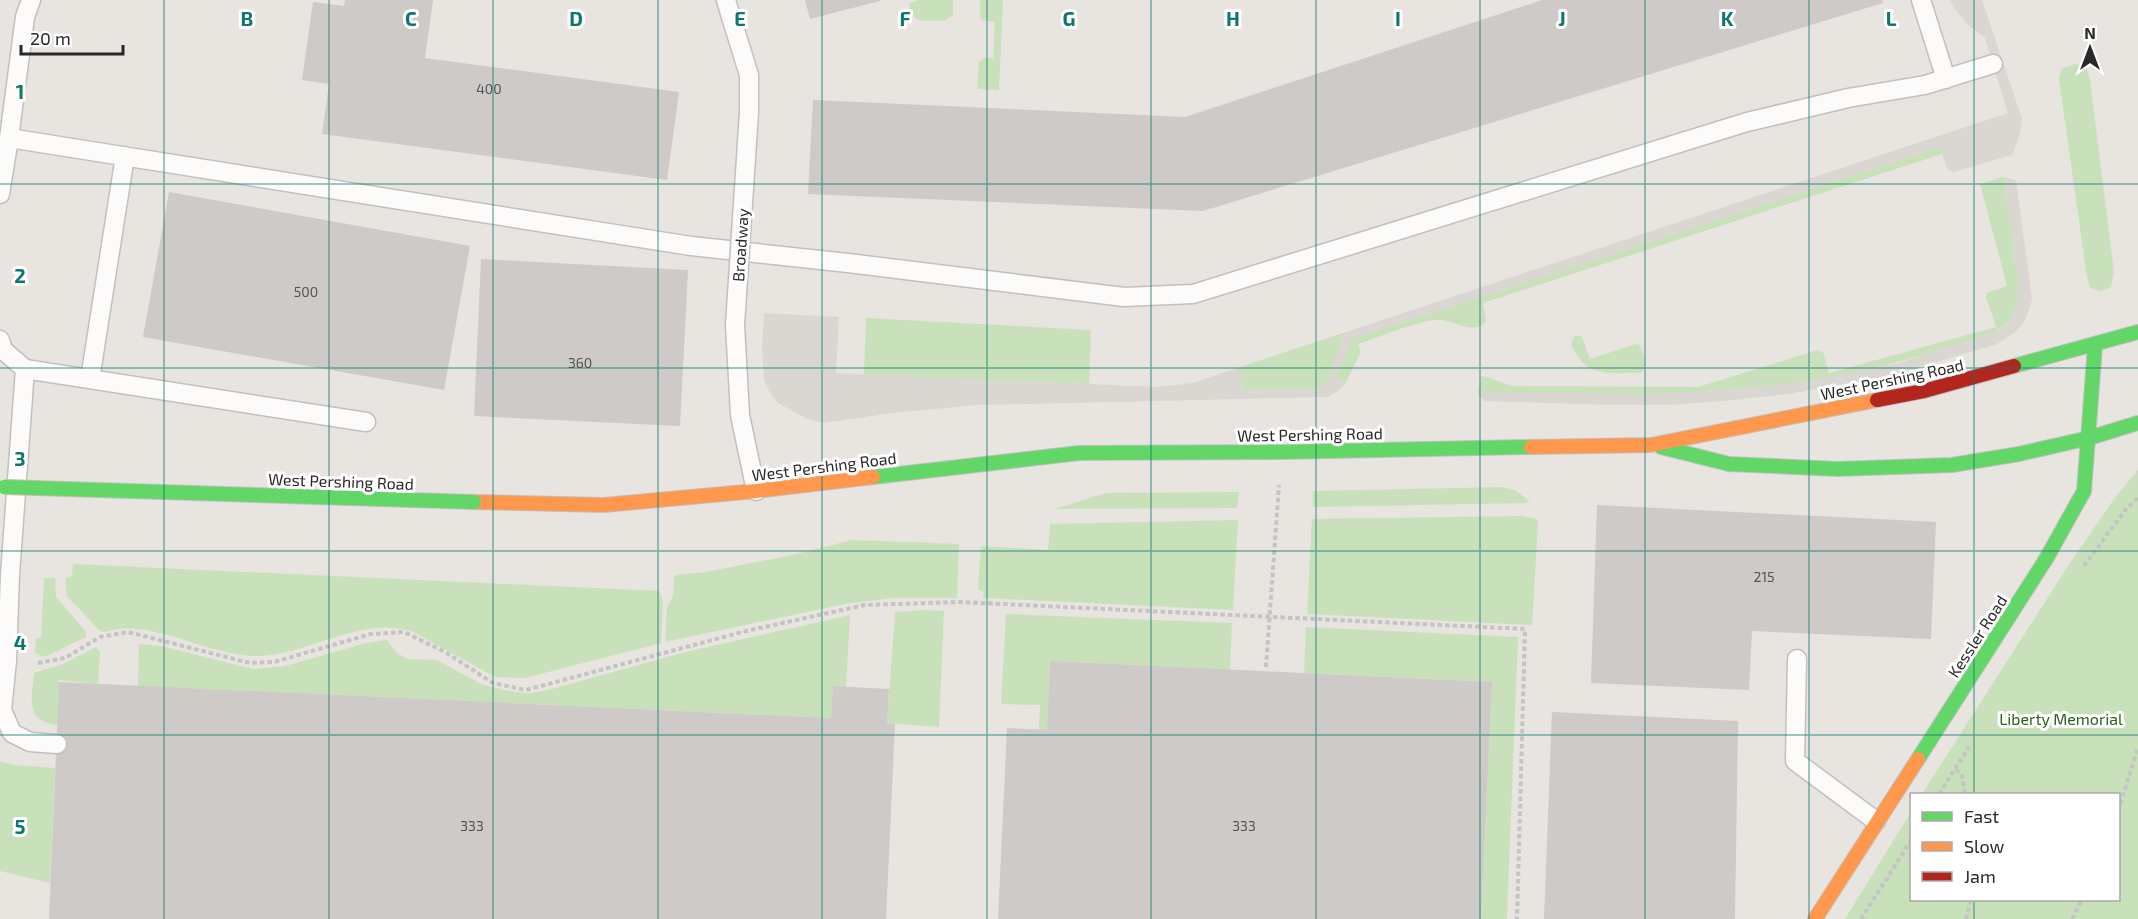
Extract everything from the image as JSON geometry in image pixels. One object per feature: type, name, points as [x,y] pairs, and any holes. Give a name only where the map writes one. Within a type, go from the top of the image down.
[{"type":"main road","name":"West Pershing Road","points":[[0,487],[604,506],[756,491],[1079,453],[1281,452],[1651,445],[1924,391],[2096,346],[2138,332]]},
{"type":"main road","name":"Kessler Road","points":[[1815,919],[2046,559],[2084,491],[2096,346]]},
{"type":"main road","name":"West Pershing Road","points":[[1651,445],[1729,464],[1838,469],[1952,465],[2019,454],[2089,438],[2138,423]]},
{"type":"lane","points":[[0,194],[25,17],[31,0]]},
{"type":"lane","points":[[1921,0],[1946,79]]},
{"type":"lane","name":"Broadway","points":[[729,8],[749,75],[735,325],[740,415],[756,491]]},
{"type":"lane","points":[[9,138],[691,246],[1124,297],[1193,294],[1747,122],[1848,98],[1925,85],[1993,64]]},
{"type":"lane","points":[[90,379],[125,156]]},
{"type":"lane","points":[[0,340],[3,350],[25,369],[366,422]]},
{"type":"lane","points":[[25,369],[2,710],[12,733],[30,742],[57,744]]},
{"type":"lane","points":[[1797,659],[1796,761],[1876,821]]},
{"type":"path","points":[[1266,666],[1281,452]]},
{"type":"path","points":[[38,663],[65,658],[100,637],[128,632],[250,663],[274,662],[371,634],[404,632],[445,652],[493,683],[526,690],[746,631],[865,605],[960,602],[1526,628],[1516,919]]},
{"type":"path","points":[[2120,805],[2138,748]]},
{"type":"path","points":[[1956,769],[1962,777],[1965,793]]},
{"type":"path","points":[[1861,919],[1910,841]]},
{"type":"path","points":[[1966,919],[1971,901]]},
{"type":"path","points":[[2072,919],[2081,901]]},
{"type":"green space","points":[[918,0],[953,0],[953,15],[944,21],[917,19],[909,4]]},
{"type":"green space","points":[[980,0],[1003,0],[999,90],[977,89],[979,62],[985,58],[993,58],[995,22],[982,20]]},
{"type":"green space","points":[[2075,64],[2086,66],[2090,80],[2114,272],[2111,287],[2101,291],[2090,288],[2087,277],[2059,80],[2061,69]]},
{"type":"green space","points":[[1940,147],[1942,154],[1483,303],[1486,322],[1481,326],[1470,327],[1432,320],[1358,344],[1361,352],[1345,384],[1336,377],[1351,339]]},
{"type":"green space","points":[[2004,177],[2019,290],[2011,318],[2002,328],[1988,335],[1853,373],[1746,389],[1656,394],[1478,392],[1481,376],[1515,386],[1698,387],[1818,350],[1823,352],[1829,373],[1996,327],[1986,297],[1987,293],[2007,286],[1980,184]]},
{"type":"green space","points":[[866,318],[1091,330],[1089,384],[864,375]]},
{"type":"green space","points":[[1346,332],[1327,381],[1317,389],[1244,390],[1237,368]]},
{"type":"green space","points":[[1575,335],[1582,337],[1590,359],[1639,343],[1645,359],[1644,370],[1641,373],[1609,373],[1591,369],[1583,363],[1571,344]]},
{"type":"green space","name":"Liberty Memorial","points":[[2138,470],[2138,919],[1845,919],[1910,814],[1910,901],[2120,901],[2120,793],[1923,793],[2068,566],[2116,496]]},
{"type":"green space","points":[[1503,487],[1515,490],[1530,502],[1313,507],[1313,491]]},
{"type":"green space","points":[[1239,492],[1237,508],[1051,509],[1108,493]]},
{"type":"green space","points":[[1523,516],[1537,519],[1538,525],[1532,625],[1307,614],[1312,519]]},
{"type":"green space","points":[[1238,520],[1233,610],[983,598],[984,592],[978,589],[981,546],[1048,550],[1050,524]]},
{"type":"green space","points":[[852,540],[959,544],[957,598],[893,598],[845,604],[665,642],[667,607],[673,596],[676,575],[706,572],[792,555]]},
{"type":"green space","points":[[73,564],[659,591],[663,602],[661,643],[525,678],[497,677],[411,631],[392,628],[372,628],[353,632],[277,654],[258,656],[229,653],[145,630],[100,631],[67,596],[65,579],[72,576]]},
{"type":"green space","points":[[44,578],[55,578],[56,597],[86,632],[86,637],[45,657],[35,653],[36,638],[41,638]]},
{"type":"green space","points":[[944,611],[939,727],[887,723],[895,612]]},
{"type":"green space","points":[[1006,614],[1232,623],[1230,670],[1050,661],[1047,730],[1039,730],[1040,705],[1001,704]]},
{"type":"green space","points":[[850,615],[846,687],[833,687],[831,718],[138,686],[139,644],[161,646],[253,669],[285,666],[366,643],[387,640],[397,653],[408,659],[437,660],[483,685],[531,693],[681,653]]},
{"type":"green space","points":[[1306,627],[1518,637],[1507,919],[1481,919],[1492,682],[1304,673]]},
{"type":"green space","points":[[96,647],[100,652],[98,684],[59,680],[58,725],[40,719],[32,707],[34,673],[63,664]]},
{"type":"green space","points":[[0,761],[13,765],[55,768],[50,883],[0,871]]},
{"type":"shaded area","points":[[1950,0],[1982,0],[2022,119],[2020,134],[2012,155],[1954,172],[1947,169],[1940,147],[1351,339],[1336,377],[1345,384],[1328,397],[978,405],[892,413],[824,423],[807,419],[778,403],[764,379],[762,347],[764,313],[839,317],[836,373],[1157,387],[1193,383],[1237,368],[1245,390],[1317,389],[1327,381],[1346,332],[2008,113],[1985,38],[1967,24]]},
{"type":"shaded area","points":[[2004,177],[2016,180],[2032,299],[2022,325],[1997,344],[1893,375],[1794,393],[1735,400],[1670,405],[1613,405],[1485,401],[1478,395],[1478,392],[1650,394],[1725,390],[1802,382],[1899,363],[2000,330],[2010,321],[2019,290]]},
{"type":"building","points":[[345,0],[433,0],[425,58],[679,92],[667,180],[322,134],[329,84],[302,80],[313,2],[344,6]]},
{"type":"building","points":[[805,0],[880,0],[880,1],[810,19]]},
{"type":"building","points":[[1542,0],[1882,0],[1883,3],[1203,211],[808,194],[813,100],[1185,117]]},
{"type":"building","points":[[169,192],[470,246],[444,390],[143,337]]},
{"type":"building","points":[[481,259],[688,270],[680,426],[474,416]]},
{"type":"building","points":[[1597,505],[1936,522],[1931,639],[1752,631],[1749,690],[1591,683]]},
{"type":"building","points":[[1050,661],[1492,682],[1481,919],[998,919],[1007,728],[1047,730]]},
{"type":"building","points":[[59,682],[831,718],[833,686],[889,689],[887,723],[895,724],[886,919],[49,919]]},
{"type":"building","points":[[1552,712],[1738,721],[1735,919],[1544,919]]},
{"type":"traffic: fast","points":[[2014,366],[2138,332]]},
{"type":"traffic: fast","points":[[1918,759],[2046,559],[2084,491],[2095,346]]},
{"type":"traffic: fast","points":[[1661,447],[1729,464],[1838,469],[1952,465],[2019,454],[2089,438],[2138,423]]},
{"type":"traffic: fast","points":[[873,477],[1079,453],[1531,447]]},
{"type":"traffic: fast","points":[[4,487],[474,502]]},
{"type":"traffic: slow","points":[[1531,447],[1651,445],[1877,400]]},
{"type":"traffic: slow","points":[[474,502],[604,505],[756,491],[873,477]]},
{"type":"traffic: slow","points":[[1815,919],[1918,759]]},
{"type":"traffic: jam","points":[[1877,400],[1924,391],[2014,366]]}]
